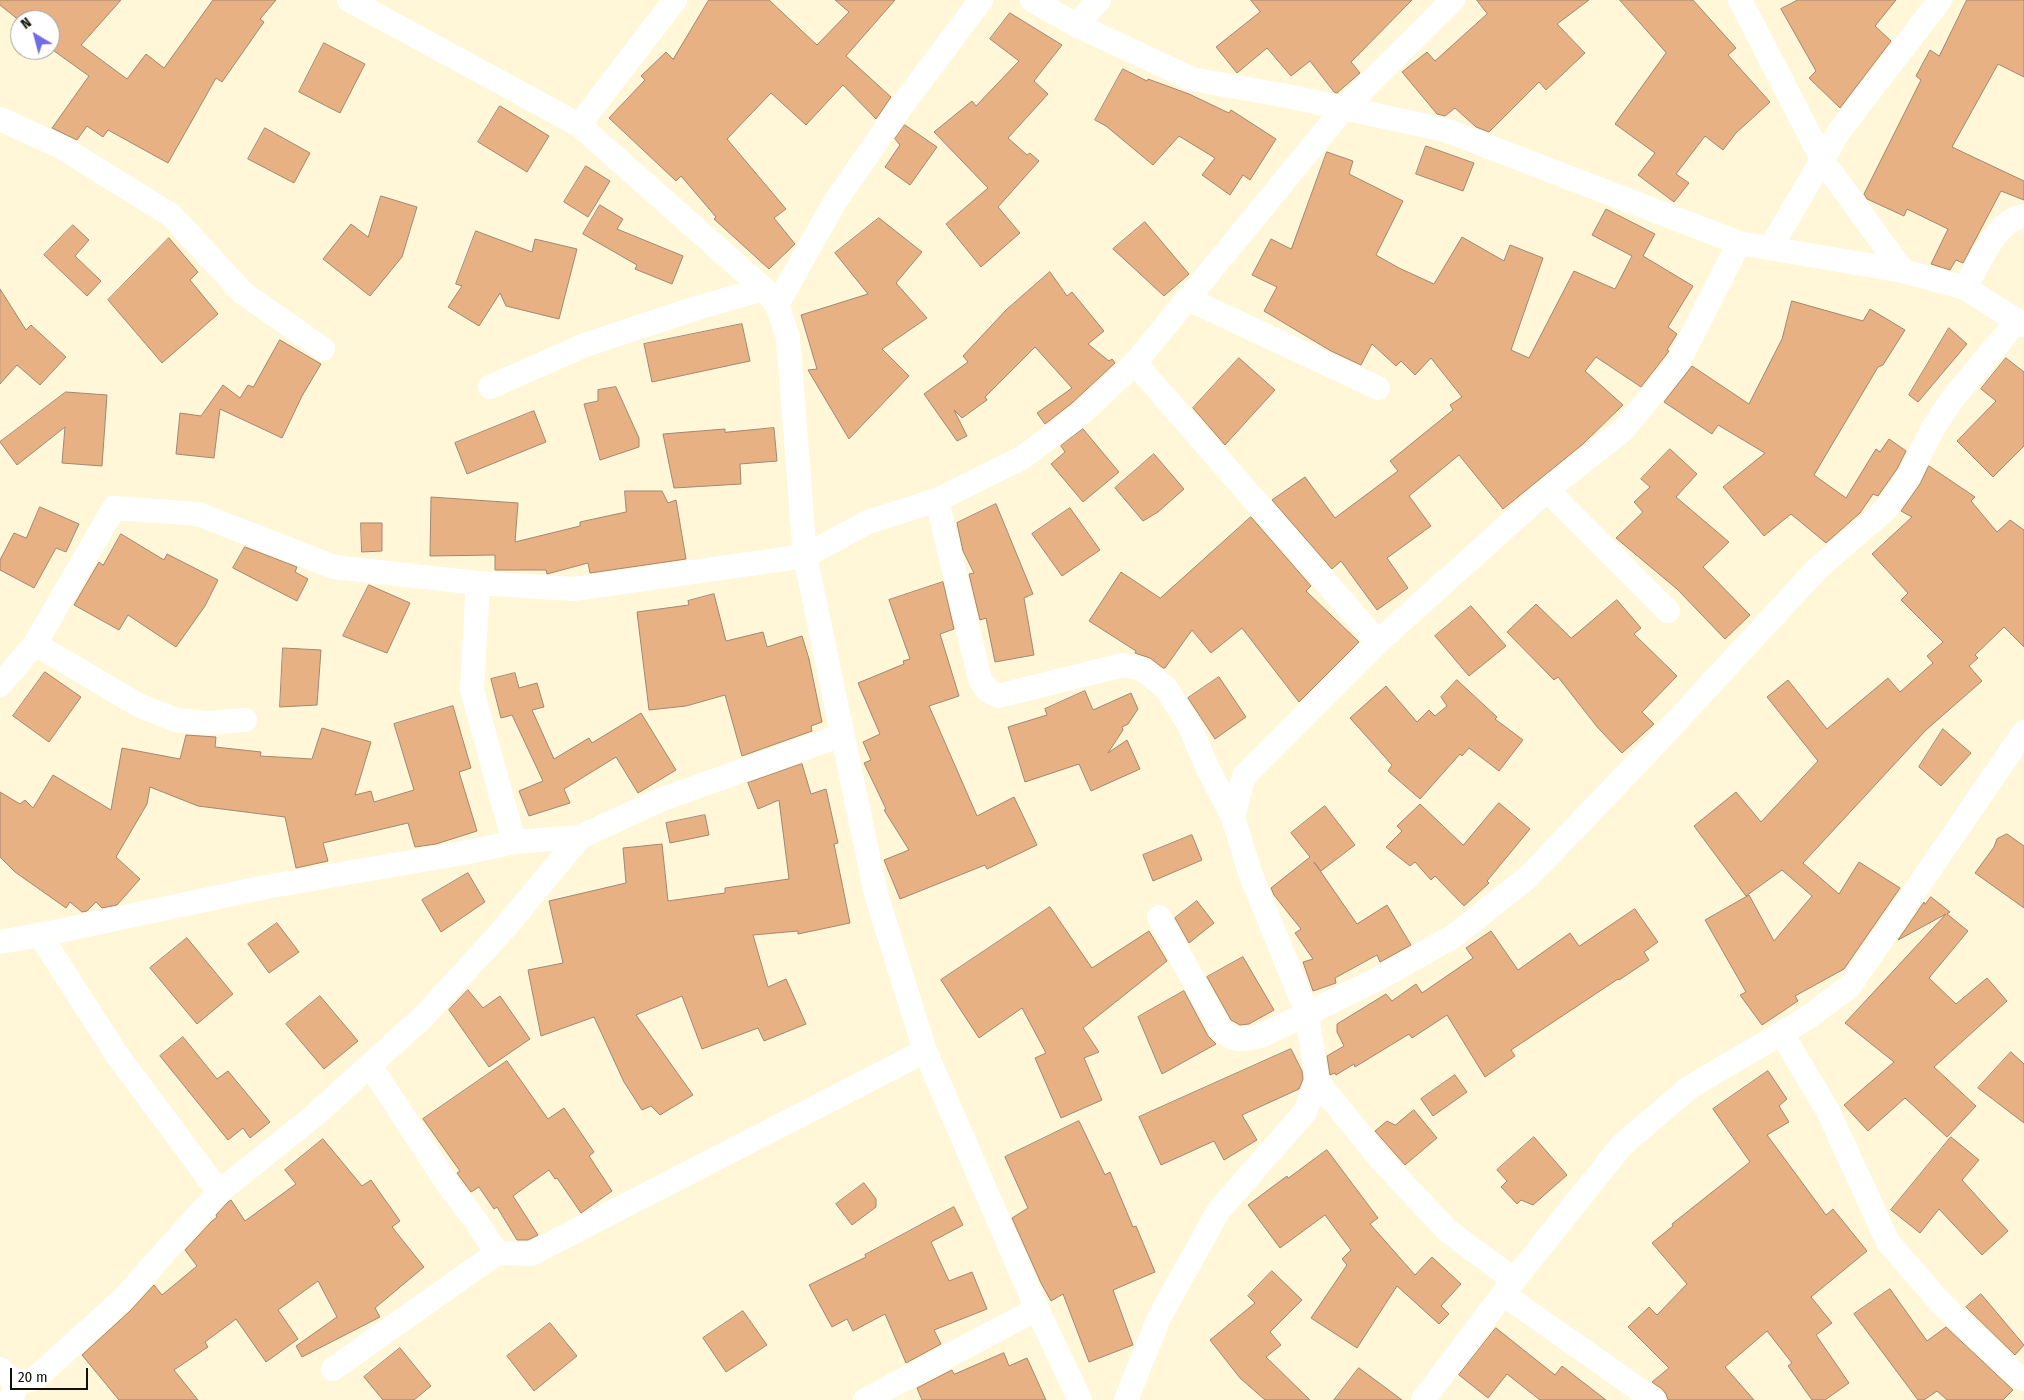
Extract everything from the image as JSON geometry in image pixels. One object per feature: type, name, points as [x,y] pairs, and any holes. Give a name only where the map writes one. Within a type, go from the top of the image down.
[{"type":"street","points":[[349,0],[579,125],[770,297],[788,336],[805,556],[876,894],[925,1051],[1037,1309],[1080,1400]]},
{"type":"street","points":[[579,125],[676,0]]},
{"type":"street","points":[[490,387],[585,345],[700,307],[770,297],[897,112],[981,0]]},
{"type":"street","points":[[1032,0],[1076,25],[1192,79],[1344,108],[1445,130],[1739,243],[1903,271],[1965,288],[2021,323],[1953,398],[1933,428],[1909,476],[1885,510],[1817,569],[1645,755],[1528,877],[1454,936],[1378,979],[1261,1036],[1240,1040],[1229,1037],[1220,1029],[1159,918]]},
{"type":"street","points":[[1076,25],[1099,0]]},
{"type":"street","points":[[0,685],[35,644],[114,508],[198,514],[334,567],[478,583],[574,589],[805,556],[868,522],[936,500],[1022,458],[1080,414],[1135,363],[1344,108],[1453,0]]},
{"type":"street","points":[[1740,0],[1823,161],[1903,271]]},
{"type":"street","points":[[1770,248],[1840,130],[1940,0]]},
{"type":"street","points":[[0,119],[61,147],[171,215],[243,293],[324,350]]},
{"type":"street","points":[[1965,288],[1990,242],[2014,217],[2024,216]]},
{"type":"street","points":[[1233,817],[1244,776],[1378,642],[1547,490],[1623,430],[1678,363],[1739,243]]},
{"type":"street","points":[[1188,299],[1378,388]]},
{"type":"street","points":[[1135,363],[1378,642]]},
{"type":"street","points":[[1547,490],[1668,611]]},
{"type":"street","points":[[936,500],[980,679],[987,690],[998,696],[1122,664],[1142,669],[1166,688],[1189,725],[1233,817],[1250,873],[1307,1013],[1318,1081],[1382,1161],[1448,1231],[1508,1287],[1654,1400]]},
{"type":"street","points":[[478,583],[472,690],[514,842]]},
{"type":"street","points":[[35,644],[140,706],[176,720],[208,723],[245,720]]},
{"type":"street","points":[[1423,1400],[1508,1287],[1622,1145],[1690,1087],[1782,1034],[1849,987],[2024,732]]},
{"type":"street","points":[[0,942],[266,887],[468,852],[514,842],[580,837],[660,800],[842,736]]},
{"type":"street","points":[[10,1384],[28,1382],[36,1378],[121,1300],[219,1192],[315,1116],[371,1067],[422,1018],[503,930],[580,837]]},
{"type":"street","points":[[40,935],[117,1055],[219,1192]]},
{"type":"street","points":[[1782,1034],[1828,1110],[1888,1242],[1940,1302],[2015,1374],[2024,1379]]},
{"type":"street","points":[[333,1369],[497,1253],[531,1254],[925,1051]]},
{"type":"street","points":[[371,1067],[451,1190],[471,1214],[497,1253]]},
{"type":"street","points":[[1126,1400],[1159,1318],[1219,1210],[1305,1112],[1318,1081]]},
{"type":"street","points":[[865,1400],[1037,1309]]},
{"type":"building","points":[[0,0],[121,0],[81,45],[127,79],[146,54],[164,68],[213,0],[276,0],[260,19],[264,22],[222,82],[216,78],[168,163],[108,130],[103,137],[87,126],[77,140],[52,128],[89,76],[60,55],[60,10],[10,10],[10,13],[0,5]]},
{"type":"building","points":[[709,0],[769,0],[817,45],[849,12],[835,0],[895,0],[846,56],[891,97],[876,119],[843,85],[806,125],[771,93],[727,139],[786,209],[774,218],[795,244],[769,269],[714,219],[716,217],[681,176],[676,181],[609,118],[645,80],[641,76],[666,52],[673,59]]},
{"type":"building","points":[[1251,0],[1412,0],[1351,62],[1360,73],[1337,93],[1334,92],[1310,61],[1291,76],[1267,48],[1237,73],[1216,47],[1260,12]]},
{"type":"building","points":[[1477,0],[1589,0],[1557,24],[1585,53],[1546,90],[1539,82],[1489,132],[1476,127],[1455,108],[1445,116],[1437,114],[1402,72],[1427,52],[1435,61],[1487,14]]},
{"type":"building","points":[[1620,0],[1693,0],[1736,48],[1728,55],[1770,102],[1736,133],[1723,150],[1705,136],[1676,174],[1689,183],[1674,202],[1638,175],[1655,153],[1615,124],[1666,53]]},
{"type":"building","points":[[1798,0],[1896,0],[1875,26],[1891,41],[1840,108],[1809,78],[1816,71],[1781,9]]},
{"type":"building","points":[[1967,0],[2024,0],[2024,77],[1998,64],[1952,147],[2024,181],[2024,200],[2001,191],[1963,263],[1956,260],[1950,270],[1931,264],[1948,229],[1907,209],[1904,216],[1867,199],[1864,194],[1921,80],[1916,76],[1930,50],[1939,56]]},
{"type":"building","points":[[1010,13],[1062,45],[1034,81],[1048,94],[1008,138],[1027,155],[1030,153],[1039,161],[998,207],[1020,233],[981,267],[946,224],[988,188],[934,132],[972,101],[976,106],[1019,61],[990,39]]},
{"type":"building","points":[[324,43],[365,64],[340,113],[299,92]]},
{"type":"building","points":[[1123,69],[1147,81],[1148,79],[1189,94],[1229,113],[1231,110],[1276,139],[1250,180],[1243,175],[1230,195],[1202,175],[1215,158],[1179,136],[1153,165],[1106,126],[1095,120]]},
{"type":"building","points":[[500,106],[549,136],[527,172],[478,142]]},
{"type":"building","points":[[905,125],[937,147],[910,185],[885,167],[900,145],[895,139]]},
{"type":"building","points":[[265,128],[310,153],[294,183],[248,159]]},
{"type":"building","points":[[1426,146],[1474,163],[1463,191],[1416,174]]},
{"type":"building","points":[[1327,152],[1353,161],[1349,174],[1403,201],[1376,255],[1399,268],[1434,284],[1462,237],[1504,261],[1510,245],[1543,258],[1511,350],[1529,358],[1574,271],[1615,289],[1632,256],[1592,235],[1606,209],[1655,234],[1643,256],[1693,286],[1668,327],[1677,334],[1667,350],[1669,351],[1641,387],[1596,357],[1585,371],[1623,405],[1583,444],[1503,509],[1459,455],[1409,496],[1431,526],[1387,558],[1408,588],[1377,610],[1341,561],[1332,569],[1272,500],[1305,477],[1335,518],[1398,471],[1390,461],[1453,410],[1450,405],[1462,397],[1431,358],[1415,375],[1401,361],[1396,366],[1372,344],[1361,365],[1331,351],[1264,311],[1277,287],[1252,275],[1271,239],[1291,249]]},
{"type":"building","points":[[586,166],[610,181],[588,217],[564,202]]},
{"type":"building","points":[[381,196],[417,207],[402,257],[370,296],[323,259],[351,224],[368,237]]},
{"type":"building","points":[[600,205],[623,219],[617,229],[683,256],[672,284],[635,269],[637,265],[583,234]]},
{"type":"building","points":[[879,218],[922,252],[896,283],[927,318],[882,349],[909,376],[849,439],[808,370],[817,369],[801,315],[868,294],[835,253]]},
{"type":"building","points":[[1145,222],[1189,274],[1164,296],[1113,249]]},
{"type":"building","points":[[73,225],[89,240],[75,256],[101,281],[87,296],[44,255]]},
{"type":"building","points":[[476,231],[532,252],[535,239],[577,249],[559,319],[506,306],[500,293],[479,326],[448,307],[462,286],[456,284]]},
{"type":"building","points":[[169,238],[198,272],[190,280],[218,314],[162,363],[108,300]]},
{"type":"building","points":[[1050,272],[1067,296],[1072,292],[1104,331],[1088,344],[1109,361],[1112,359],[1115,363],[1072,403],[1045,424],[1037,413],[1072,388],[1035,347],[985,397],[987,400],[962,418],[954,410],[967,436],[957,441],[924,394],[968,362],[963,356],[1006,310]]},
{"type":"building","points":[[0,289],[26,330],[31,325],[66,357],[40,385],[17,365],[0,384]]},
{"type":"building","points":[[1792,301],[1863,321],[1870,309],[1905,330],[1883,365],[1878,367],[1814,475],[1846,498],[1876,449],[1880,452],[1889,439],[1906,451],[1897,469],[1878,496],[1873,494],[1860,513],[1826,543],[1791,514],[1764,536],[1723,487],[1765,453],[1718,425],[1712,434],[1664,402],[1692,366],[1749,404],[1782,339]]},
{"type":"building","points":[[742,324],[750,361],[652,382],[644,344]]},
{"type":"building","points":[[1949,328],[1967,344],[1918,402],[1909,395]]},
{"type":"building","points":[[280,340],[321,364],[302,396],[282,438],[220,409],[214,458],[176,454],[180,413],[201,416],[223,385],[240,398],[248,385],[253,387]]},
{"type":"building","points":[[1239,358],[1275,390],[1225,445],[1193,408]]},
{"type":"building","points":[[2006,358],[2024,372],[2024,446],[1993,477],[1957,441],[1996,401],[1981,389]]},
{"type":"building","points":[[616,387],[639,438],[639,447],[600,460],[584,404],[598,401],[598,390]]},
{"type":"building","points":[[66,392],[107,395],[102,466],[62,463],[65,427],[17,465],[0,442]]},
{"type":"building","points":[[534,411],[546,442],[467,474],[455,443]]},
{"type":"building","points":[[774,428],[777,461],[740,464],[741,484],[674,488],[663,434],[725,429],[725,432]]},
{"type":"building","points":[[1083,429],[1119,472],[1083,502],[1051,464],[1065,452],[1061,446]]},
{"type":"building","points":[[1670,449],[1697,474],[1676,497],[1729,542],[1703,567],[1750,615],[1725,639],[1677,589],[1616,538],[1643,512],[1634,502],[1650,487],[1641,479]]},
{"type":"building","points":[[1154,454],[1184,489],[1158,512],[1143,521],[1115,488]]},
{"type":"building","points":[[1929,466],[1975,497],[1971,501],[1997,532],[2010,520],[2024,530],[2024,647],[2004,627],[1975,655],[1978,658],[1969,666],[1982,681],[1926,730],[1803,863],[1839,894],[1859,862],[1900,888],[1844,969],[1795,996],[1798,1001],[1762,1025],[1740,995],[1746,992],[1705,920],[1749,895],[1774,941],[1812,896],[1782,870],[1746,896],[1694,826],[1736,792],[1761,822],[1818,761],[1767,697],[1788,680],[1827,729],[1888,678],[1900,692],[1933,663],[1927,656],[1943,642],[1901,600],[1908,593],[1872,554],[1912,517],[1901,511],[1920,484]]},
{"type":"building","points":[[625,491],[662,491],[668,503],[676,500],[686,559],[590,573],[588,563],[547,574],[546,570],[495,570],[495,555],[430,556],[431,497],[518,503],[515,542],[580,526],[580,522],[626,512]]},
{"type":"building","points":[[996,504],[1033,594],[1024,598],[1034,655],[995,662],[986,618],[980,620],[969,574],[974,573],[963,551],[957,523]]},
{"type":"building","points":[[40,507],[79,524],[66,552],[56,548],[34,588],[0,570],[0,560],[14,533],[26,538]]},
{"type":"building","points":[[1070,508],[1100,550],[1062,576],[1032,534]]},
{"type":"building","points":[[1251,517],[1311,586],[1306,591],[1359,642],[1299,702],[1242,628],[1211,653],[1192,630],[1165,668],[1163,668],[1150,658],[1135,653],[1136,651],[1089,621],[1121,572],[1160,598]]},
{"type":"building","points":[[361,523],[382,523],[382,551],[362,552]]},
{"type":"building","points":[[121,534],[164,560],[167,554],[218,580],[205,606],[176,647],[128,615],[119,630],[74,605],[99,562],[103,565]]},
{"type":"building","points":[[245,547],[297,567],[295,572],[308,579],[297,601],[233,568]]},
{"type":"building","points":[[943,582],[954,629],[940,634],[959,696],[929,706],[977,816],[1014,797],[1037,845],[987,869],[985,865],[900,899],[884,860],[909,850],[884,810],[886,809],[864,763],[871,760],[863,742],[880,734],[858,683],[904,664],[903,661],[910,659],[889,600]]},
{"type":"building","points":[[369,585],[410,603],[387,653],[343,636]]},
{"type":"building","points":[[714,594],[726,641],[763,632],[767,647],[802,636],[809,659],[822,722],[811,726],[812,731],[742,756],[725,695],[686,706],[649,710],[637,612],[689,605],[688,601]]},
{"type":"building","points":[[1617,600],[1641,628],[1634,634],[1677,676],[1642,712],[1654,724],[1622,753],[1598,728],[1558,677],[1554,680],[1507,632],[1536,604],[1571,638]]},
{"type":"building","points":[[1471,606],[1506,646],[1469,676],[1435,636]]},
{"type":"building","points":[[283,648],[321,650],[317,705],[280,707]]},
{"type":"building","points":[[45,672],[81,697],[49,742],[13,716]]},
{"type":"building","points":[[515,673],[519,688],[537,683],[544,707],[532,710],[554,759],[589,738],[592,743],[641,713],[676,770],[638,793],[616,757],[564,789],[570,803],[529,816],[519,791],[543,781],[512,715],[501,718],[491,679]]},
{"type":"building","points":[[1219,677],[1246,717],[1215,739],[1188,698]]},
{"type":"building","points":[[1457,680],[1497,717],[1495,719],[1523,740],[1499,771],[1469,748],[1462,756],[1460,754],[1420,799],[1388,771],[1392,765],[1350,718],[1386,686],[1417,722],[1429,710],[1435,716],[1447,706],[1441,697]]},
{"type":"building","points":[[1085,691],[1093,710],[1131,693],[1138,709],[1128,724],[1122,727],[1123,730],[1108,753],[1127,740],[1140,769],[1091,791],[1079,764],[1025,782],[1008,727],[1047,715],[1045,709]]},
{"type":"building","points":[[453,706],[471,768],[459,772],[477,831],[436,844],[415,847],[408,823],[323,843],[328,861],[296,868],[285,817],[198,806],[150,787],[147,804],[116,857],[140,879],[117,905],[102,908],[96,902],[87,911],[82,912],[70,902],[66,908],[15,872],[0,857],[0,792],[20,804],[25,800],[33,808],[53,775],[111,810],[122,748],[180,759],[186,735],[216,737],[215,747],[261,752],[260,756],[312,759],[322,728],[371,742],[355,795],[371,791],[374,802],[414,790],[394,724]]},
{"type":"building","points":[[1943,729],[1971,753],[1941,786],[1919,767]]},
{"type":"building","points":[[802,764],[811,794],[826,789],[838,843],[834,844],[850,923],[798,934],[798,931],[753,935],[768,987],[786,979],[806,1024],[764,1041],[758,1028],[702,1049],[682,996],[636,1015],[693,1095],[660,1115],[651,1106],[642,1110],[624,1082],[594,1017],[541,1036],[528,970],[563,963],[549,901],[626,883],[623,848],[662,844],[668,901],[725,893],[725,888],[789,879],[779,800],[758,809],[748,783]]},
{"type":"building","points":[[1499,803],[1530,829],[1487,881],[1489,883],[1464,906],[1435,876],[1431,880],[1415,862],[1410,866],[1386,847],[1402,831],[1397,826],[1420,804],[1463,845]]},
{"type":"building","points":[[1325,806],[1355,845],[1321,871],[1314,862],[1357,924],[1387,905],[1411,945],[1380,962],[1377,955],[1335,978],[1336,983],[1313,991],[1303,962],[1313,959],[1295,933],[1301,929],[1274,895],[1271,888],[1310,857],[1291,833]]},
{"type":"building","points":[[705,815],[709,835],[670,843],[666,823]]},
{"type":"building","points":[[2007,834],[2024,846],[2024,908],[1975,873],[1994,847],[1997,839]]},
{"type":"building","points":[[1192,835],[1202,860],[1153,881],[1143,855]]},
{"type":"building","points":[[468,873],[485,902],[441,932],[422,900]]},
{"type":"building","points":[[1931,897],[1950,912],[1947,914],[1968,931],[1929,978],[1956,1004],[1987,978],[2007,1001],[1934,1067],[1976,1106],[1947,1137],[1905,1098],[1868,1131],[1844,1105],[1894,1062],[1845,1023],[1946,914],[1898,940],[1924,902],[1925,904]]},
{"type":"building","points":[[1197,901],[1214,923],[1189,943],[1175,918]]},
{"type":"building","points":[[1050,907],[1092,968],[1149,931],[1167,961],[1083,1028],[1099,1052],[1084,1058],[1102,1100],[1061,1118],[1035,1058],[1046,1053],[1022,1008],[979,1038],[941,980]]},
{"type":"building","points":[[1635,909],[1658,942],[1644,952],[1649,960],[1511,1050],[1515,1056],[1485,1077],[1447,1015],[1412,1038],[1409,1034],[1355,1067],[1354,1064],[1336,1075],[1335,1073],[1330,1075],[1327,1056],[1344,1046],[1337,1032],[1337,1024],[1386,994],[1392,1001],[1416,984],[1422,993],[1473,958],[1466,948],[1491,931],[1518,970],[1570,933],[1579,946]]},
{"type":"building","points":[[277,923],[299,952],[269,973],[248,944]]},
{"type":"building","points":[[187,938],[233,994],[197,1024],[150,968]]},
{"type":"building","points":[[1243,957],[1274,1010],[1249,1024],[1240,1025],[1231,1020],[1207,977]]},
{"type":"building","points":[[468,990],[483,1008],[500,996],[530,1039],[489,1067],[449,1010]]},
{"type":"building","points":[[1184,991],[1208,1036],[1216,1044],[1162,1074],[1138,1017]]},
{"type":"building","points":[[320,996],[358,1041],[324,1069],[286,1024]]},
{"type":"building","points":[[183,1037],[217,1079],[228,1071],[270,1122],[250,1138],[243,1128],[228,1140],[160,1056]]},
{"type":"building","points":[[1291,1049],[1302,1071],[1303,1079],[1299,1089],[1242,1115],[1257,1140],[1224,1160],[1214,1141],[1161,1165],[1139,1117]]},
{"type":"building","points":[[2011,1052],[2024,1064],[2024,1123],[1978,1088]]},
{"type":"building","points":[[507,1061],[548,1119],[564,1108],[594,1152],[589,1156],[612,1191],[581,1213],[557,1178],[555,1179],[549,1170],[513,1196],[538,1235],[528,1240],[517,1240],[497,1207],[494,1209],[479,1187],[471,1192],[457,1173],[460,1171],[423,1119]]},
{"type":"building","points":[[1768,1071],[1787,1099],[1779,1106],[1789,1122],[1767,1135],[1826,1215],[1833,1209],[1867,1251],[1811,1297],[1832,1323],[1816,1335],[1849,1383],[1825,1400],[1812,1400],[1788,1366],[1792,1363],[1767,1331],[1725,1367],[1754,1400],[1668,1400],[1662,1389],[1652,1382],[1669,1368],[1628,1327],[1649,1307],[1657,1315],[1687,1284],[1652,1243],[1673,1226],[1672,1224],[1750,1162],[1713,1109]]},
{"type":"building","points":[[1455,1075],[1467,1092],[1433,1116],[1421,1099]]},
{"type":"building","points":[[1414,1110],[1437,1138],[1405,1165],[1375,1131],[1387,1121],[1395,1125]]},
{"type":"building","points":[[1079,1121],[1105,1175],[1110,1172],[1133,1227],[1136,1226],[1155,1272],[1113,1290],[1133,1345],[1089,1362],[1063,1294],[1051,1301],[1012,1218],[1028,1208],[1005,1157]]},
{"type":"building","points":[[1534,1137],[1567,1175],[1533,1205],[1521,1200],[1517,1204],[1501,1187],[1507,1181],[1497,1170]]},
{"type":"building","points":[[1951,1137],[1979,1160],[1962,1180],[2008,1231],[1982,1255],[1939,1209],[1920,1233],[1891,1210]]},
{"type":"building","points":[[323,1139],[362,1186],[371,1180],[400,1221],[392,1227],[424,1267],[375,1308],[380,1317],[302,1357],[296,1346],[337,1317],[318,1281],[278,1310],[298,1339],[266,1362],[236,1319],[205,1342],[208,1347],[174,1370],[198,1400],[119,1400],[82,1355],[130,1311],[154,1285],[162,1295],[197,1266],[185,1250],[217,1217],[216,1215],[228,1202],[231,1200],[245,1221],[296,1184],[285,1170]]},
{"type":"building","points":[[1327,1150],[1378,1218],[1370,1224],[1415,1275],[1432,1257],[1461,1284],[1441,1306],[1449,1314],[1439,1324],[1397,1286],[1357,1348],[1311,1318],[1347,1265],[1342,1259],[1351,1250],[1325,1215],[1280,1248],[1248,1205],[1287,1176],[1288,1178]]},
{"type":"building","points":[[864,1183],[876,1199],[876,1207],[852,1225],[836,1204]]},
{"type":"building","points":[[954,1207],[963,1225],[931,1242],[949,1281],[972,1272],[987,1309],[934,1330],[941,1344],[906,1363],[885,1314],[853,1331],[847,1319],[832,1327],[809,1285],[866,1257],[865,1255]]},
{"type":"building","points":[[1272,1271],[1302,1300],[1270,1332],[1281,1345],[1266,1357],[1310,1400],[1265,1400],[1240,1378],[1210,1340],[1255,1303],[1248,1296]]},
{"type":"building","points":[[1890,1289],[1927,1341],[1946,1327],[2013,1390],[2003,1400],[1947,1400],[1937,1391],[1924,1400],[1918,1400],[1854,1314]]},
{"type":"building","points":[[1981,1294],[2024,1345],[2015,1355],[1966,1307]]},
{"type":"building","points":[[743,1311],[767,1345],[726,1372],[703,1338]]},
{"type":"building","points":[[550,1323],[577,1356],[534,1391],[507,1356]]},
{"type":"building","points":[[1496,1328],[1555,1375],[1562,1366],[1606,1400],[1540,1400],[1507,1374],[1488,1398],[1459,1375]]},
{"type":"building","points":[[400,1348],[431,1386],[414,1400],[383,1400],[364,1377]]},
{"type":"building","points":[[1004,1353],[1009,1366],[1027,1358],[1046,1400],[922,1400],[917,1388],[952,1370],[954,1374]]},
{"type":"building","points":[[1359,1368],[1402,1400],[1334,1400]]}]
